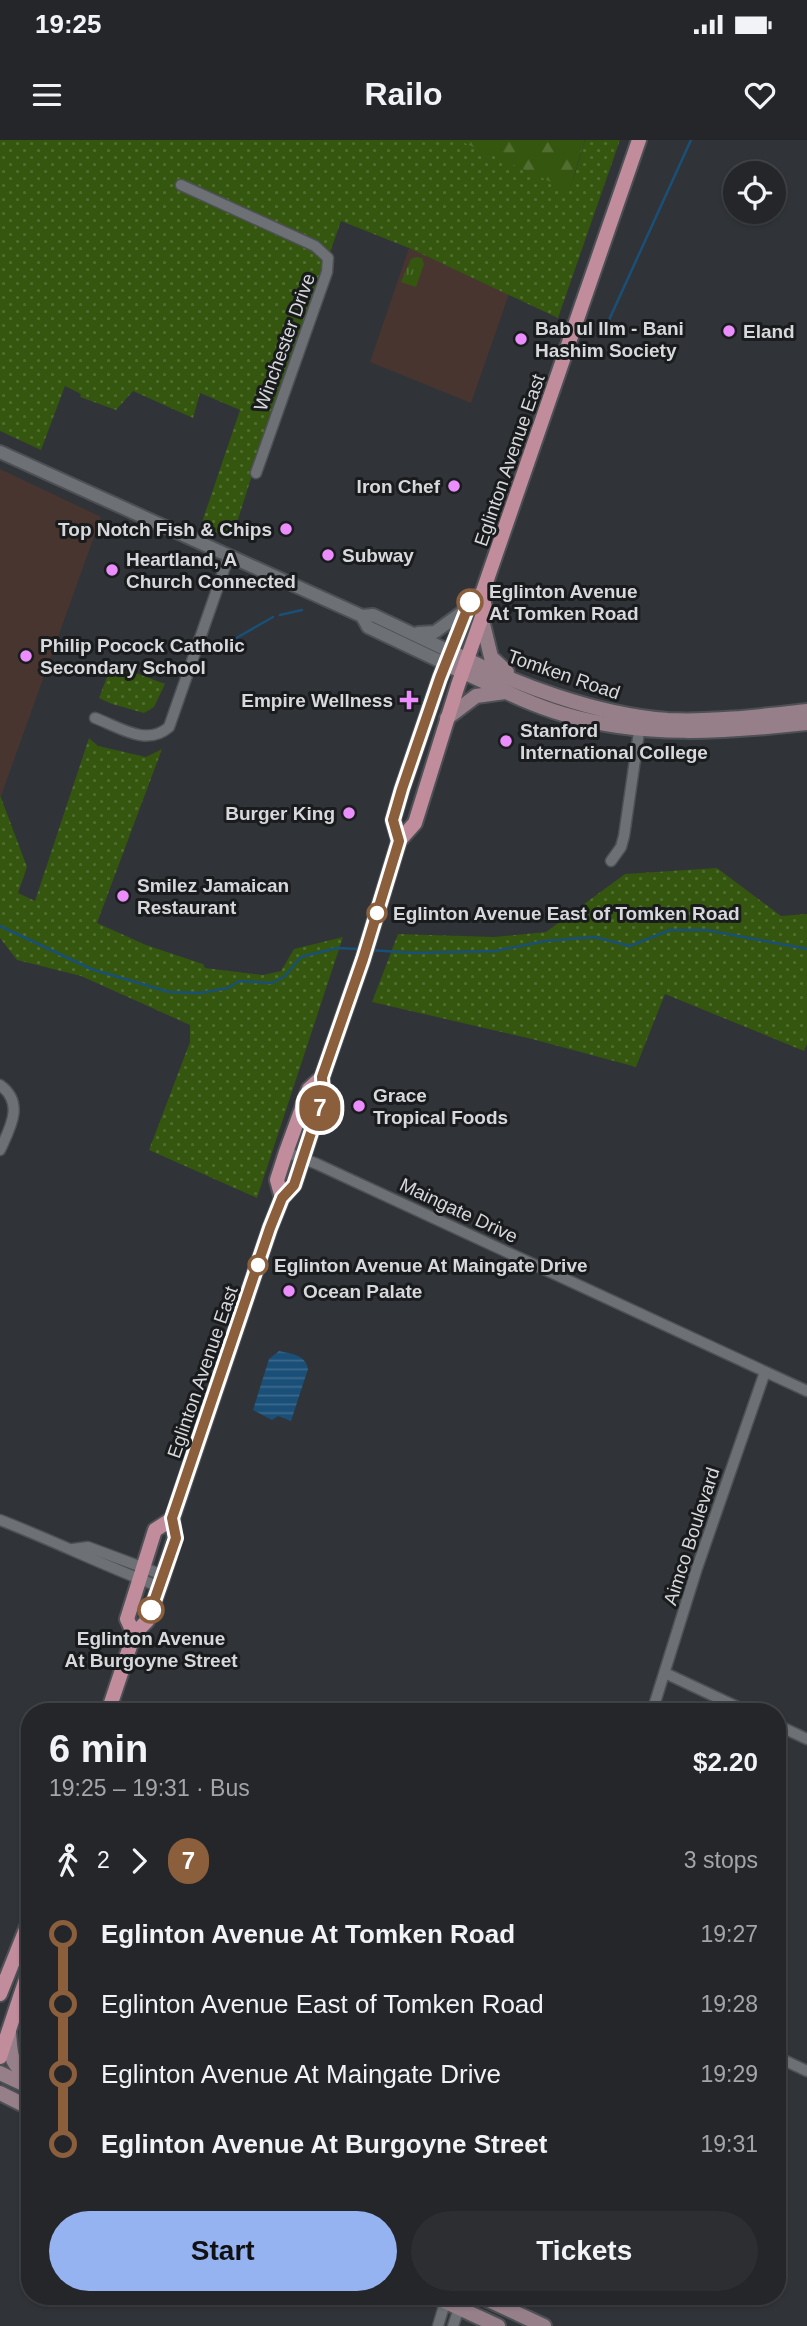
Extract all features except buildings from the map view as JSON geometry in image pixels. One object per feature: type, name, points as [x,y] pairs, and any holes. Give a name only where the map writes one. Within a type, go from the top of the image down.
[{"type":"main road","name":"Eglinton Avenue East","points":[[111,1703],[134,1634],[147,1621],[176,1538],[172,1518],[282,1198],[294,1185],[323,1096],[322,1077],[363,959],[399,841],[415,824],[447,718],[482,620],[485,608],[482,594],[639,140]]},
{"type":"main road","name":"Eglinton Avenue East","points":[[399,841],[393,820],[468,607],[471,600],[482,594]]},
{"type":"main road","points":[[482,620],[491,657],[516,680]]},
{"type":"main road","name":"Tomken Road","points":[[448,658],[506,692],[562,714],[602,724],[704,720],[807,711]]},
{"type":"main road","name":"Tomken Road","points":[[465,666],[516,680],[640,723],[701,731],[807,723]]},
{"type":"main road","points":[[447,718],[476,696],[506,692]]},
{"type":"main road","name":"Eglinton Avenue East","points":[[282,1198],[277,1180],[286,1152],[309,1089],[322,1077]]},
{"type":"main road","name":"Eglinton Avenue East","points":[[134,1634],[127,1619],[140,1573],[155,1530],[172,1518]]},
{"type":"main road","points":[[0,1994],[21,1942]]},
{"type":"main road","points":[[0,2057],[21,1992]]},
{"type":"main road","points":[[8,2028],[12,2061],[21,2071]]},
{"type":"main road","points":[[0,2073],[21,2083]]},
{"type":"main road","points":[[0,2093],[21,2104]]},
{"type":"main road","points":[[0,2105],[21,2107]]},
{"type":"main road","points":[[459,2305],[498,2326]]},
{"type":"main road","points":[[499,2305],[544,2326]]},
{"type":"street","name":"Winchester Drive","points":[[181,185],[316,246],[328,258],[327,272],[256,473]]},
{"type":"street","name":"Tomken Road","points":[[0,453],[228,558],[362,616],[373,615],[414,633],[448,658]]},
{"type":"street","points":[[95,718],[144,737],[161,734],[169,727],[228,558]]},
{"type":"street","points":[[414,633],[435,632],[468,607]]},
{"type":"street","name":"Tomken Road","points":[[362,616],[368,628],[448,658]]},
{"type":"street","points":[[611,861],[621,847],[624,836],[640,723]]},
{"type":"street","points":[[0,1150],[15,1118],[12,1100],[4,1088]]},
{"type":"street","name":"Maingate Drive","points":[[286,1152],[807,1391]]},
{"type":"street","name":"Aimco Boulevard","points":[[655,1703],[697,1568],[765,1372]]},
{"type":"street","points":[[0,1520],[73,1549],[88,1547],[161,1581]]},
{"type":"street","points":[[665,1673],[729,1703]]},
{"type":"street","points":[[786,1729],[807,1739]]},
{"type":"street","points":[[786,2061],[807,2071]]},
{"type":"street","points":[[438,2326],[448,2305]]},
{"type":"street","points":[[451,2305],[453,2326]]},
{"type":"shaded area","points":[[409,248],[509,294],[471,403],[370,362]]},
{"type":"shaded area","name":"Philip Pocock Catholic Secondary School","points":[[0,469],[101,517],[1,796],[0,795]]},
{"type":"green space","points":[[0,140],[584,140],[570,190],[585,140],[620,140],[558,318],[409,248],[341,221],[232,538],[200,528],[240,410],[200,393],[193,418],[133,391],[116,410],[80,397],[81,394],[65,386],[41,450],[0,431]]},
{"type":"green space","points":[[458,140],[585,140],[569,190]]},
{"type":"green space","points":[[422,258],[424,264],[416,287],[401,282],[411,259]]},
{"type":"green space","points":[[112,664],[165,684],[154,707],[144,713],[99,698]]},
{"type":"green space","points":[[89,738],[98,746],[146,757],[162,749],[97,923],[146,945],[203,964],[205,968],[263,975],[281,971],[294,949],[343,937],[257,1198],[149,1150],[190,1042],[190,1025],[81,976],[17,960],[0,938],[0,795],[27,867],[18,893],[35,901]]},
{"type":"green space","points":[[717,868],[781,916],[807,914],[807,1044],[804,1051],[665,994],[636,1067],[532,1039],[372,1002],[398,934],[494,937],[546,932],[625,874]]},
{"type":"water","points":[[279,1351],[301,1358],[308,1369],[291,1421],[278,1416],[272,1420],[253,1410],[269,1359]]},
{"type":"waterway","points":[[609,320],[691,140]]},
{"type":"waterway","points":[[280,615],[302,610]]},
{"type":"waterway","points":[[233,640],[273,617]]},
{"type":"waterway","points":[[0,926],[91,969],[169,992],[200,993],[228,988],[239,981],[272,983],[284,977],[301,957],[337,948],[359,949]]},
{"type":"waterway","points":[[370,950],[414,953],[495,951],[545,941],[594,937],[630,946],[670,930],[706,930],[807,949]]},
{"type":"bus line","name":"7","points":[[151,1610],[176,1538],[172,1518],[270,1228],[282,1198],[294,1185],[317,1118],[323,1096],[322,1077],[363,959],[399,841],[393,820],[399,799],[440,678],[470,602]]},
{"type":"place","name":"Eland","points":[[729,331]]},
{"type":"place","name":"Bab ul Ilm - Bani Hashim Society","points":[[521,339]]},
{"type":"place","name":"Iron Chef","points":[[454,486]]},
{"type":"place","name":"Top Notch Fish & Chips","points":[[286,529]]},
{"type":"place","name":"Subway","points":[[328,555]]},
{"type":"place","name":"Heartland, A Church Connected","points":[[112,570]]},
{"type":"place","name":"Eglinton Avenue At Tomken Road","points":[[470,602]]},
{"type":"place","name":"Philip Pocock Catholic Secondary School","points":[[26,656]]},
{"type":"place","name":"Empire Wellness","points":[[409,700]]},
{"type":"place","name":"Stanford International College","points":[[506,741]]},
{"type":"place","name":"Burger King","points":[[349,813]]},
{"type":"place","name":"Smilez Jamaican Restaurant","points":[[123,896]]},
{"type":"place","name":"Eglinton Avenue East of Tomken Road","points":[[377,913]]},
{"type":"place","name":"Grace Tropical Foods","points":[[359,1106]]},
{"type":"place","name":"Eglinton Avenue At Maingate Drive","points":[[258,1265]]},
{"type":"place","name":"Ocean Palate","points":[[289,1291]]},
{"type":"place","name":"Eglinton Avenue At Burgoyne Street","points":[[151,1610]]}]
